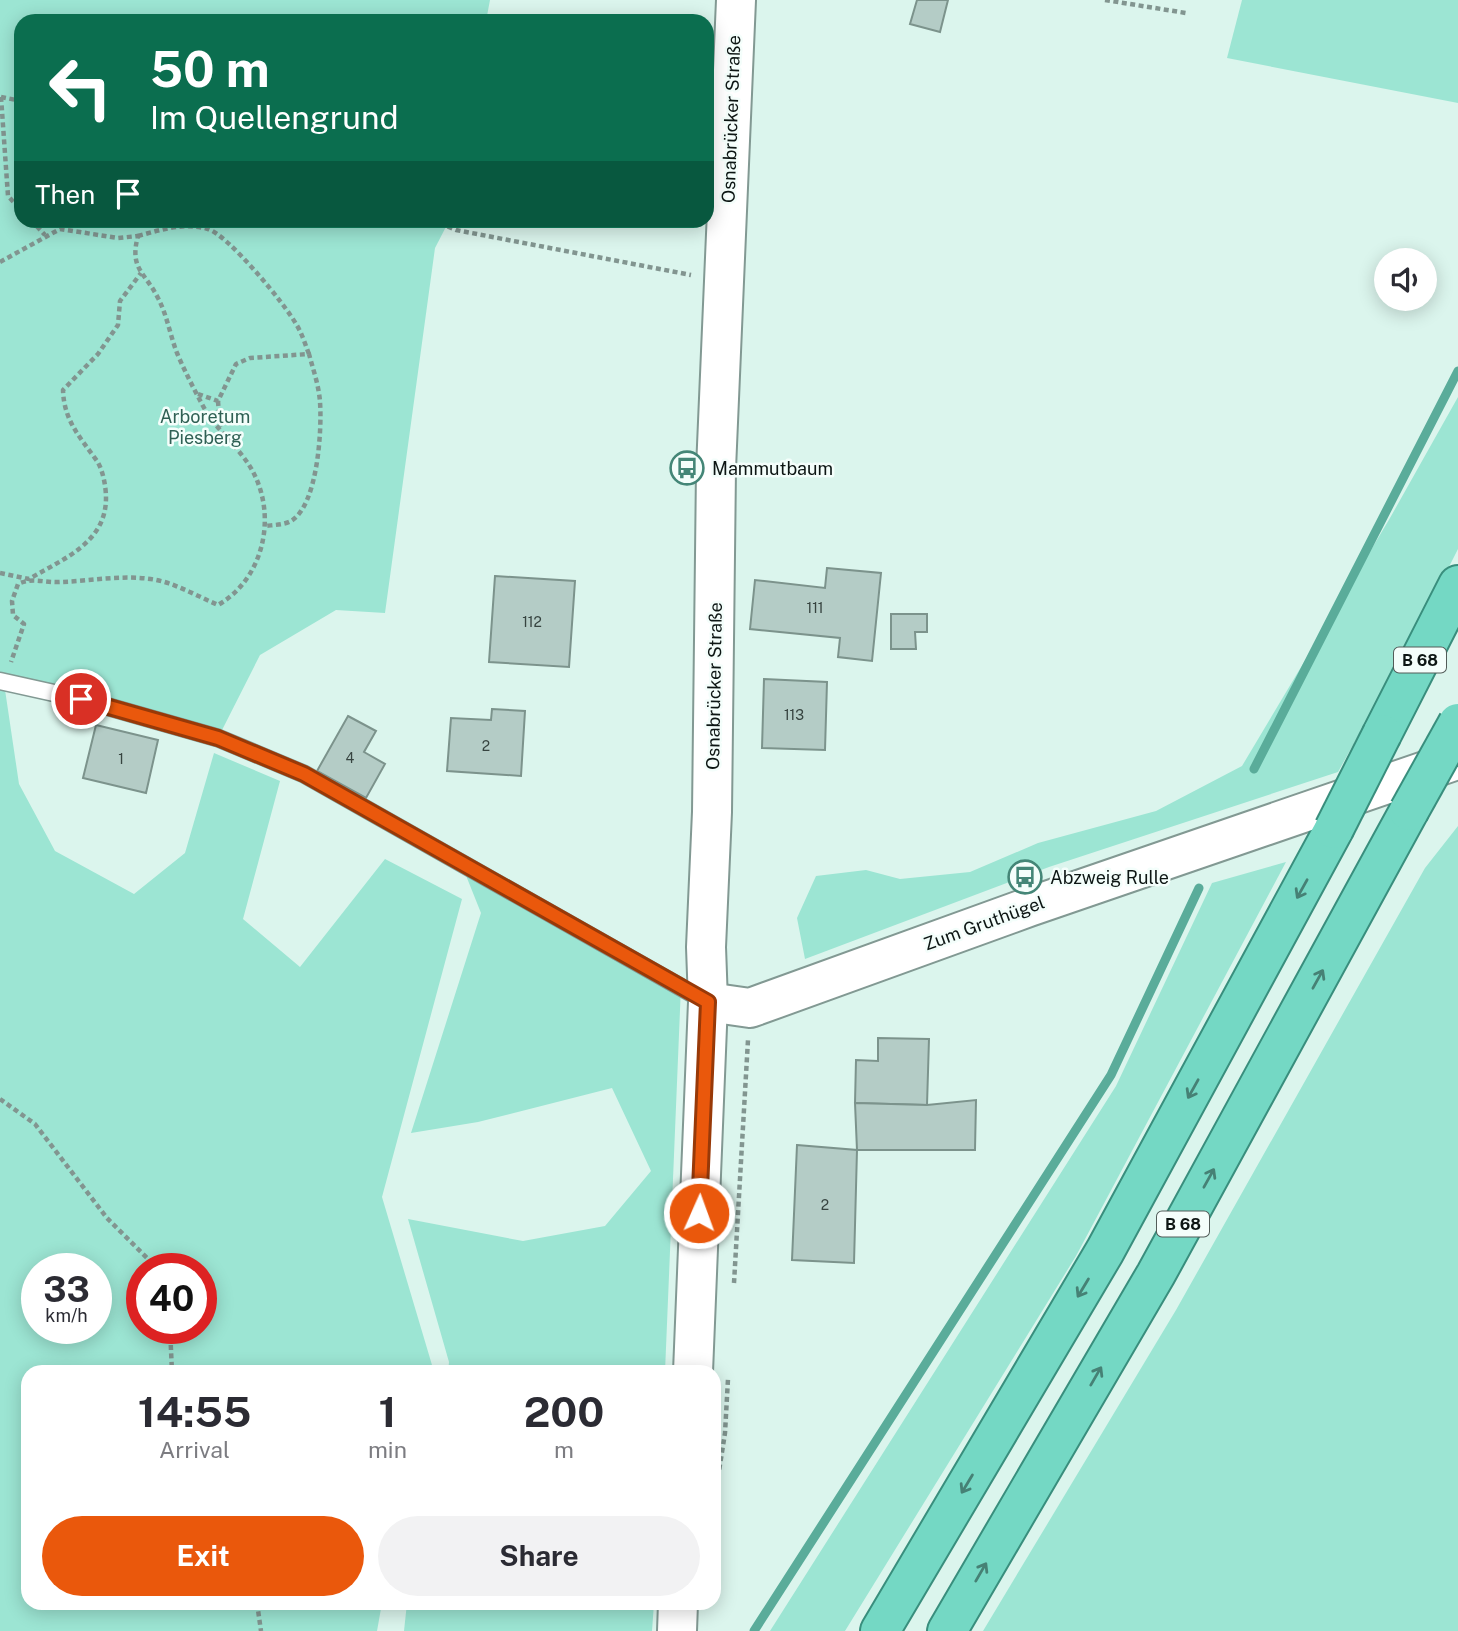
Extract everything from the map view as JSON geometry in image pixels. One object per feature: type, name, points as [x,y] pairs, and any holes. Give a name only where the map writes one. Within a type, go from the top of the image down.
[{"type":"highway","name":"B 68","points":[[880,1631],[1105,1251],[1334,829],[1458,585]]},
{"type":"highway","name":"B 68","points":[[947,1631],[1157,1273],[1458,722]]},
{"type":"street","name":"Osnabrücker Straße","points":[[693,1365],[708,1002],[706,947],[714,703],[716,469],[736,0]]},
{"type":"street","name":"Zum Gruthügel","points":[[708,1002],[750,1008],[1029,907],[1458,760]]},
{"type":"street","points":[[677,1610],[677,1631]]},
{"type":"lane","points":[[2,682],[81,699],[206,735],[304,774],[708,1002]]},
{"type":"path","points":[[1105,0],[1186,12]]},
{"type":"path","points":[[1,97],[8,196],[14,202]]},
{"type":"path","points":[[38,228],[46,236]]},
{"type":"path","points":[[0,262],[60,229],[118,237],[138,236],[170,228]]},
{"type":"path","points":[[192,228],[210,229],[239,253],[285,307],[298,326],[309,354],[320,399],[319,454],[308,495],[298,514],[290,522],[265,526]]},
{"type":"path","points":[[451,228],[724,280]]},
{"type":"path","points":[[0,573],[59,582],[112,578],[167,583],[218,605],[231,597],[249,576],[262,551],[265,526],[262,498],[251,467],[197,394],[177,353],[159,299],[133,256],[138,236]]},
{"type":"path","points":[[2,682],[24,624],[13,615],[12,601],[18,584],[93,538],[106,511],[106,490],[99,464],[77,437],[64,409],[63,390],[104,345],[117,325],[120,301],[141,273]]},
{"type":"path","points":[[220,428],[218,401],[236,364],[250,358],[297,357],[309,354]]},
{"type":"path","points":[[197,394],[218,401]]},
{"type":"path","points":[[0,1099],[35,1124],[107,1217],[142,1253]]},
{"type":"path","points":[[171,1344],[172,1365]]},
{"type":"path","points":[[258,1610],[261,1631]]},
{"type":"green space","name":"Arboretum Piesberg","points":[[0,0],[490,0],[487,14],[14,14],[14,228],[445,228],[435,248],[385,613],[336,610],[260,655],[218,738],[4,683],[19,784],[55,851],[134,894],[185,853],[214,753],[280,781],[243,919],[300,967],[385,859],[462,899],[382,1197],[432,1365],[21,1365],[21,1610],[381,1610],[377,1631],[0,1631]]},
{"type":"green space","points":[[1242,0],[1458,0],[1458,103],[1227,58]]},
{"type":"green space","points":[[1458,397],[1458,549],[1419,626],[1338,772],[1049,867],[805,959],[797,918],[816,876],[866,870],[900,879],[970,872],[1038,843],[1156,811],[1242,766],[1390,518]]},
{"type":"green space","points":[[1458,826],[1458,1631],[983,1631],[1176,1310],[1425,868]]},
{"type":"green space","points":[[1286,862],[1076,1256],[845,1631],[770,1631],[1116,1086],[1212,883]]},
{"type":"green space","points":[[461,863],[681,986],[665,1365],[449,1365],[408,1219],[523,1241],[605,1226],[651,1171],[612,1088],[478,1122],[411,1133],[481,913]]},
{"type":"green space","points":[[406,1610],[654,1610],[652,1631],[404,1631]]},
{"type":"building","points":[[917,0],[948,0],[940,32],[910,24]]},
{"type":"building","points":[[827,568],[881,573],[872,661],[838,657],[840,638],[750,629],[755,580],[825,588]]},
{"type":"building","points":[[495,576],[575,581],[569,667],[489,662]]},
{"type":"building","points":[[891,614],[927,614],[927,632],[915,632],[916,649],[891,649]]},
{"type":"building","points":[[764,679],[827,682],[825,750],[762,748]]},
{"type":"building","points":[[492,709],[525,711],[521,776],[447,771],[451,718],[491,720]]},
{"type":"building","points":[[348,716],[376,731],[364,752],[385,764],[366,798],[317,771]]},
{"type":"building","points":[[96,725],[158,740],[146,793],[83,778]]},
{"type":"building","points":[[878,1038],[929,1039],[927,1105],[855,1103],[856,1060],[878,1061]]},
{"type":"building","points":[[976,1100],[975,1150],[857,1150],[855,1103],[927,1105]]},
{"type":"building","points":[[797,1145],[857,1150],[854,1263],[792,1260]]},
{"type":"waterway","points":[[1254,769],[1458,371]]},
{"type":"waterway","points":[[754,1631],[1111,1075],[1199,888]]},
{"type":"place","name":"Mammutbaum","points":[[687,468]]},
{"type":"place","name":"Abzweig Rulle","points":[[1025,877]]},
{"type":"route","points":[[81,699],[218,738],[304,774],[708,1002],[699,1213]]}]
